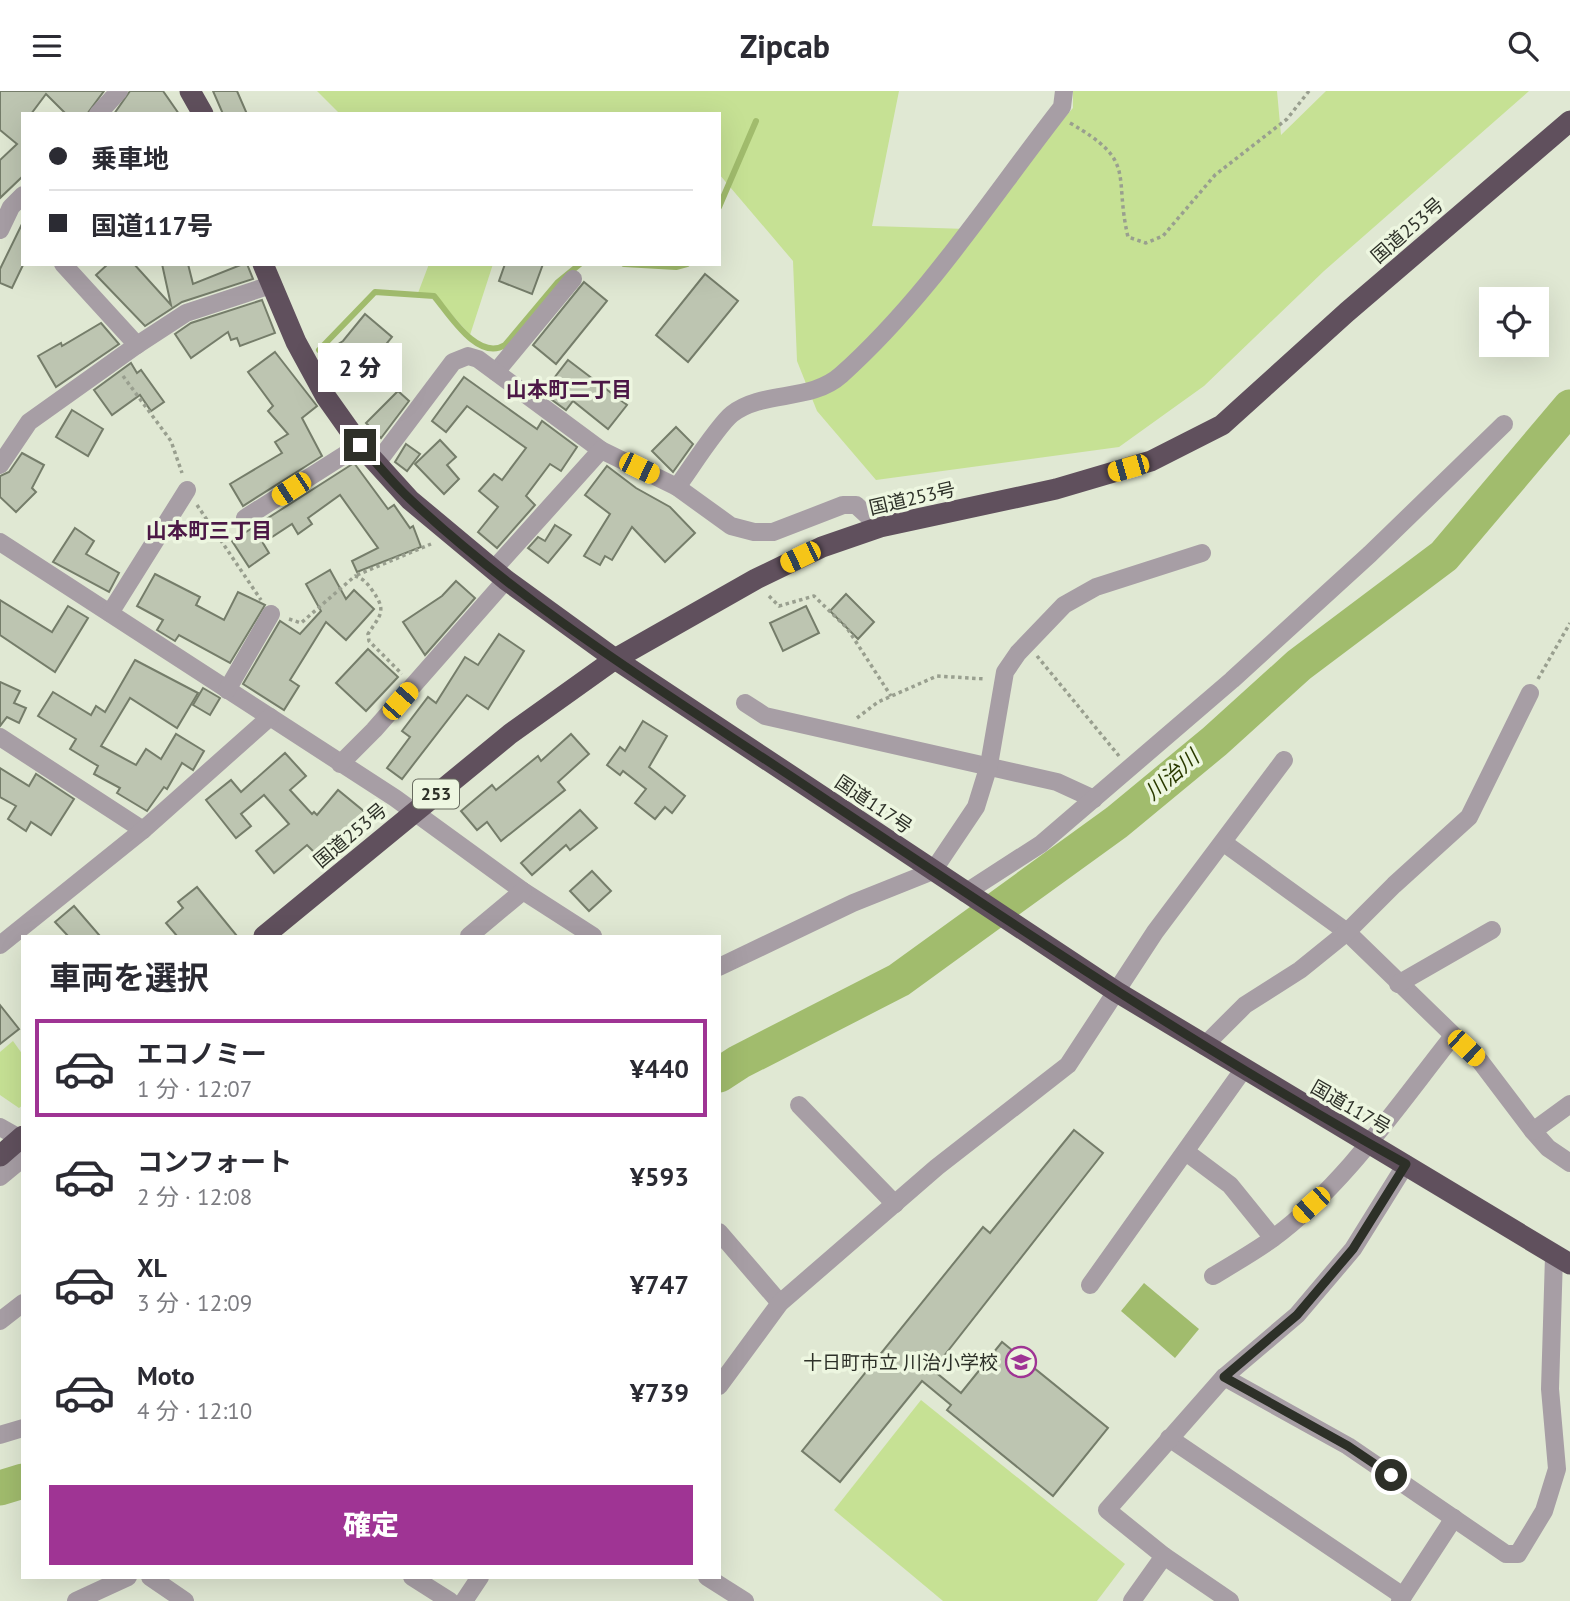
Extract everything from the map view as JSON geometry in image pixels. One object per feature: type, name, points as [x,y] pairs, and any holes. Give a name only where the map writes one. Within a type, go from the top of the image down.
[{"type":"highway","points":[[190,91],[202,112]]},
{"type":"highway","name":"国道253号","points":[[265,935],[510,734],[615,659],[756,579],[822,547],[880,527],[1056,489],[1151,461],[1222,425],[1347,312],[1570,121]]},
{"type":"highway","name":"国道117号","points":[[264,266],[296,342],[326,397],[360,445],[410,500],[499,575],[615,659],[1117,992],[1562,1260]]},
{"type":"highway","points":[[0,1156],[21,1144]]},
{"type":"street","points":[[100,112],[119,91]]},
{"type":"street","points":[[677,487],[732,414],[773,398],[808,392],[839,378],[898,319],[964,240],[1062,107],[1064,91]]},
{"type":"street","points":[[0,230],[19,207]]},
{"type":"street","points":[[65,266],[137,345]]},
{"type":"street","points":[[496,372],[573,279]]},
{"type":"street","points":[[0,465],[29,422],[137,345],[186,313],[271,285]]},
{"type":"street","points":[[377,463],[453,362],[468,356],[478,359],[601,450],[677,487],[731,526],[754,532],[773,532],[844,505],[856,505],[880,527]]},
{"type":"street","points":[[965,893],[1041,844],[1232,680],[1360,563],[1504,424]]},
{"type":"street","points":[[245,519],[360,445]]},
{"type":"street","points":[[340,764],[413,686],[601,450]]},
{"type":"street","points":[[110,613],[187,490]]},
{"type":"street","points":[[0,542],[413,812],[523,891],[591,935]]},
{"type":"street","points":[[721,966],[853,903],[933,871],[976,807],[989,765],[1005,672],[1025,645],[1063,605],[1096,587],[1202,553]]},
{"type":"street","points":[[227,690],[271,614]]},
{"type":"street","points":[[1204,1046],[1245,1005],[1300,970],[1348,932],[1394,885],[1469,817],[1530,693]]},
{"type":"street","points":[[745,703],[765,716],[1057,782],[1094,799]]},
{"type":"street","points":[[4,935],[143,830],[270,717]]},
{"type":"street","points":[[0,737],[143,830]]},
{"type":"street","points":[[721,1383],[780,1303],[895,1204],[1068,1065],[1155,932],[1284,760]]},
{"type":"street","points":[[1224,843],[1348,932],[1398,985],[1480,1061],[1533,1131],[1548,1148],[1570,1163]]},
{"type":"street","points":[[470,935],[523,891]]},
{"type":"street","points":[[1398,985],[1492,930]]},
{"type":"street","points":[[1213,1276],[1273,1238],[1311,1205],[1368,1143],[1453,1036]]},
{"type":"street","points":[[1090,1285],[1243,1070]]},
{"type":"street","points":[[1533,1131],[1570,1104]]},
{"type":"street","points":[[799,1105],[895,1204]]},
{"type":"street","points":[[0,1127],[21,1142]]},
{"type":"street","points":[[0,1177],[21,1145]]},
{"type":"street","points":[[1186,1152],[1230,1185],[1273,1238]]},
{"type":"street","points":[[1230,1601],[1164,1556],[1107,1510],[1224,1377],[1297,1315],[1353,1249],[1406,1164]]},
{"type":"street","points":[[721,1234],[780,1303]]},
{"type":"street","points":[[1224,1377],[1348,1446],[1506,1554],[1518,1554],[1544,1511],[1554,1486],[1557,1469],[1550,1389],[1562,1260]]},
{"type":"street","points":[[0,1321],[21,1305]]},
{"type":"street","points":[[0,1435],[21,1429]]},
{"type":"street","points":[[1169,1438],[1402,1598],[1454,1518]]},
{"type":"street","points":[[1132,1601],[1164,1556]]},
{"type":"street","points":[[76,1601],[124,1579]]},
{"type":"street","points":[[153,1579],[185,1601]]},
{"type":"street","points":[[415,1579],[450,1601]]},
{"type":"street","points":[[464,1601],[479,1579]]},
{"type":"street","points":[[710,1579],[736,1599]]},
{"type":"path","points":[[1056,115],[1099,140],[1116,158],[1123,183],[1128,237],[1146,243],[1163,236],[1215,174],[1287,119],[1308,91]]},
{"type":"path","points":[[113,362],[171,442],[187,490],[271,614],[301,623],[355,576],[452,535]]},
{"type":"path","points":[[355,576],[363,578],[382,604],[381,614],[368,633],[369,641],[413,686]]},
{"type":"path","points":[[769,596],[779,606],[814,596],[847,628],[891,696]]},
{"type":"path","points":[[1530,693],[1570,623]]},
{"type":"path","points":[[1025,645],[1129,769]]},
{"type":"path","points":[[839,733],[878,702],[937,676],[1003,681]]},
{"type":"shaded area","points":[[317,91],[899,91],[872,226],[967,229],[1073,108],[1073,91],[1277,91],[1281,135],[1326,91],[1529,91],[1324,271],[1204,386],[1119,447],[876,480],[817,411],[797,361],[793,261],[721,176],[721,112],[338,112]]},
{"type":"shaded area","points":[[428,266],[492,266],[470,335],[433,293],[418,293]]},
{"type":"shaded area","points":[[13,1041],[21,1052],[19,1108],[0,1095],[0,1052]]},
{"type":"shaded area","points":[[1144,1283],[1199,1329],[1175,1358],[1121,1311]]},
{"type":"shaded area","points":[[921,1400],[1125,1564],[1097,1601],[943,1601],[834,1510]]},
{"type":"building","points":[[0,91],[104,91],[88,112],[64,112],[46,94],[32,112],[21,112],[21,178],[0,198],[0,160],[17,144],[0,130]]},
{"type":"building","points":[[130,91],[163,91],[178,112],[115,112]]},
{"type":"building","points":[[213,91],[237,91],[246,112],[222,112]]},
{"type":"building","points":[[21,226],[23,266],[12,288],[0,283],[0,269]]},
{"type":"building","points":[[106,266],[136,266],[171,305],[162,266],[188,266],[193,284],[238,266],[248,266],[253,279],[182,302],[145,326],[96,275]]},
{"type":"building","points":[[504,266],[542,266],[532,294],[499,281]]},
{"type":"building","points":[[705,274],[738,301],[688,362],[656,335]]},
{"type":"building","points":[[584,282],[607,301],[556,364],[533,345]]},
{"type":"building","points":[[262,300],[275,333],[240,346],[237,338],[231,340],[228,332],[191,358],[175,334],[191,323]]},
{"type":"building","points":[[365,314],[392,337],[362,374],[364,376],[344,389],[322,354],[343,341]]},
{"type":"building","points":[[101,323],[119,344],[56,387],[38,356],[61,343],[62,346]]},
{"type":"building","points":[[275,352],[317,406],[302,418],[322,456],[243,506],[230,484],[282,453],[275,442],[288,434],[268,411],[273,406],[248,372]]},
{"type":"building","points":[[568,360],[627,405],[608,429],[573,401],[566,410],[548,397],[556,386],[551,382]]},
{"type":"building","points":[[131,363],[137,373],[141,370],[164,402],[151,411],[140,395],[112,415],[94,390]]},
{"type":"building","points":[[464,377],[537,429],[542,421],[577,447],[561,471],[550,464],[526,496],[535,505],[497,548],[478,532],[498,507],[479,491],[494,474],[502,480],[526,448],[467,406],[446,432],[432,421]]},
{"type":"building","points":[[398,391],[409,401],[381,438],[366,423]]},
{"type":"building","points":[[72,410],[103,429],[88,456],[56,437]]},
{"type":"building","points":[[676,427],[693,444],[673,472],[652,451]]},
{"type":"building","points":[[440,440],[456,457],[447,465],[459,479],[444,494],[415,464]]},
{"type":"building","points":[[406,444],[420,454],[407,471],[395,462]]},
{"type":"building","points":[[22,453],[44,465],[32,488],[36,492],[16,512],[0,497],[0,476],[9,472]]},
{"type":"building","points":[[354,463],[388,509],[394,505],[410,528],[413,526],[421,547],[357,572],[352,561],[378,548],[340,495],[308,518],[312,524],[298,534],[292,524],[263,543],[269,553],[249,567],[232,541]]},
{"type":"building","points":[[607,466],[636,488],[670,507],[695,533],[665,562],[632,527],[612,560],[605,556],[600,565],[584,556],[610,514],[585,495]]},
{"type":"building","points":[[555,525],[571,535],[548,563],[528,548],[538,537],[545,541]]},
{"type":"building","points":[[75,528],[94,541],[86,554],[119,573],[109,592],[53,562]]},
{"type":"building","points":[[330,570],[346,599],[354,590],[374,609],[346,640],[326,622],[290,680],[299,686],[284,710],[243,684],[280,621],[300,634],[321,611],[306,584]]},
{"type":"building","points":[[155,574],[200,597],[196,605],[224,620],[238,592],[265,605],[230,663],[179,635],[175,641],[157,630],[163,620],[137,606]]},
{"type":"building","points":[[456,581],[475,598],[425,655],[403,622],[442,596]]},
{"type":"building","points":[[846,594],[874,622],[858,639],[830,611]]},
{"type":"building","points":[[0,600],[52,632],[68,606],[88,618],[55,672],[0,635]]},
{"type":"building","points":[[806,606],[819,633],[783,651],[770,623]]},
{"type":"building","points":[[499,634],[524,651],[488,709],[467,695],[402,779],[387,768],[410,737],[402,731],[428,697],[436,703],[465,657],[478,665]]},
{"type":"building","points":[[368,649],[398,677],[366,711],[336,683]]},
{"type":"building","points":[[135,660],[198,693],[177,728],[130,698],[101,746],[136,765],[146,749],[161,759],[176,734],[204,751],[193,770],[182,763],[167,789],[164,787],[147,811],[117,793],[120,788],[94,774],[98,766],[70,749],[76,739],[38,716],[53,692],[91,715],[96,706],[105,712]]},
{"type":"building","points":[[0,682],[20,691],[14,703],[26,708],[19,723],[7,717],[0,726]]},
{"type":"building","points":[[203,688],[220,698],[210,715],[193,705]]},
{"type":"building","points":[[643,721],[667,736],[649,767],[685,796],[672,813],[665,807],[655,819],[635,803],[646,789],[623,771],[620,775],[607,765],[620,747],[625,751]]},
{"type":"building","points":[[571,734],[589,754],[558,782],[565,790],[501,841],[487,822],[477,830],[461,811],[492,785],[496,790],[538,756],[541,761]]},
{"type":"building","points":[[285,753],[306,776],[290,790],[312,814],[314,812],[317,815],[338,790],[366,813],[349,833],[345,829],[318,856],[307,845],[274,873],[256,851],[289,824],[264,795],[241,814],[251,826],[236,838],[206,800],[231,780],[241,792]]},
{"type":"building","points":[[0,768],[29,786],[36,774],[74,799],[51,835],[31,822],[26,831],[8,819],[16,806],[0,797]]},
{"type":"building","points":[[580,810],[597,828],[570,850],[566,845],[532,875],[521,863]]},
{"type":"building","points":[[592,871],[611,891],[589,911],[570,891]]},
{"type":"building","points":[[197,887],[236,935],[176,935],[166,923],[183,908],[178,902]]},
{"type":"building","points":[[74,906],[99,935],[67,935],[55,922]]},
{"type":"building","points":[[0,1005],[19,1029],[0,1044]]},
{"type":"building","points":[[1074,1130],[1103,1153],[933,1370],[961,1393],[1002,1342],[1108,1428],[1053,1496],[947,1410],[951,1405],[922,1381],[840,1482],[802,1451],[983,1227],[990,1233]]},
{"type":"waterway","points":[[721,202],[756,121]]},
{"type":"waterway","points":[[319,350],[375,292],[434,296],[465,334],[475,342],[495,349],[505,345],[558,282],[578,266]]},
{"type":"waterway","points":[[659,266],[680,266]]},
{"type":"waterway","name":"川治川","points":[[721,1074],[899,980],[1117,822],[1215,741],[1299,665],[1444,556],[1570,407]]},
{"type":"waterway","name":"川治川","points":[[0,1488],[21,1482]]},
{"type":"place","name":"十日町市立 川治小学校","points":[[1021,1362]]},
{"type":"district","name":"山本町二丁目","points":[[569,390]]},
{"type":"district","name":"山本町三丁目","points":[[209,531]]},
{"type":"route","points":[[360,445],[410,500],[493,571],[615,659],[1117,992],[1243,1070],[1406,1164],[1353,1249],[1297,1315],[1224,1377],[1348,1446],[1391,1475]]}]
